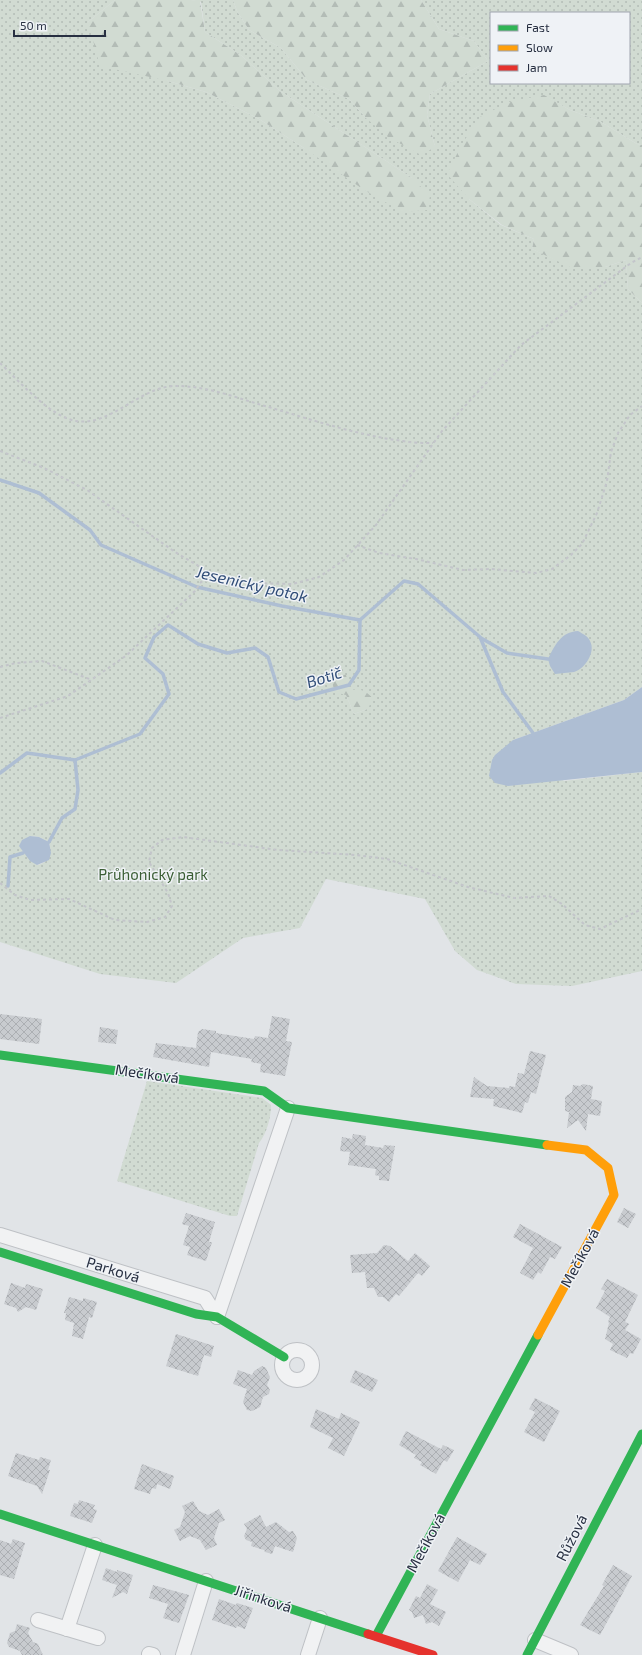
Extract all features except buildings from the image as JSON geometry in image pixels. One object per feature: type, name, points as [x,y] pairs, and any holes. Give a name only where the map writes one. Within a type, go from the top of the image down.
[{"type":"street","name":"Mečíková","points":[[0,1055],[264,1091],[288,1108],[586,1150],[608,1168],[614,1195],[376,1636]]},
{"type":"street","points":[[217,1317],[288,1108]]},
{"type":"street","name":"Parková","points":[[0,1235],[204,1298],[217,1317]]},
{"type":"street","name":"Parková","points":[[0,1252],[196,1314],[217,1317],[284,1357]]},
{"type":"street","name":"Růžová","points":[[527,1655],[642,1434]]},
{"type":"street","name":"Jiřinková","points":[[0,1514],[433,1655]]},
{"type":"street","points":[[68,1629],[95,1545]]},
{"type":"street","points":[[183,1655],[206,1581]]},
{"type":"street","points":[[308,1655],[320,1618]]},
{"type":"street","points":[[38,1620],[98,1638]]},
{"type":"street","points":[[535,1640],[571,1655]]},
{"type":"path","points":[[0,451],[44,468],[87,490],[175,552],[217,577],[252,583],[292,584],[319,577],[344,560],[376,525],[442,431],[521,346],[631,263],[642,257]]},
{"type":"path","points":[[0,363],[31,393],[58,415],[76,421],[92,421],[109,414],[156,389],[176,386],[218,392],[348,430],[403,441],[433,443]]},
{"type":"path","points":[[357,545],[379,553],[416,559],[463,570],[491,569],[536,573],[552,569],[571,556],[582,544],[597,513],[607,481],[611,452],[618,433],[630,414],[642,406]]},
{"type":"path","points":[[0,718],[68,696],[127,655],[195,592],[201,582],[217,577]]},
{"type":"path","points":[[0,667],[16,663],[42,661],[92,680]]},
{"type":"path","points":[[0,883],[15,895],[30,900],[69,899],[115,920],[147,922],[165,917],[172,906],[168,893],[149,862],[152,848],[162,840],[183,837],[278,850],[356,855],[387,859],[468,887],[514,898],[549,896],[562,904],[585,925],[600,929],[642,909]]},
{"type":"green space","name":"Průhonický park","points":[[0,0],[115,0],[88,22],[168,81],[206,92],[259,119],[304,148],[412,178],[280,91],[242,56],[205,32],[201,2],[191,0],[233,0],[237,11],[249,30],[281,48],[307,80],[349,99],[366,118],[435,147],[427,115],[430,94],[488,61],[474,41],[439,29],[421,0],[642,0],[642,145],[637,144],[601,122],[570,110],[543,95],[469,199],[501,225],[534,239],[532,249],[572,267],[605,267],[626,260],[628,289],[642,303],[642,687],[624,700],[513,740],[564,781],[642,772],[642,971],[572,986],[516,984],[477,970],[455,951],[425,899],[326,879],[300,928],[243,938],[176,983],[100,974],[0,942]],"holes":[[[346,695],[367,709],[354,714]],[[30,836],[39,837],[49,842],[49,857],[41,864],[37,865]]]},
{"type":"green space","points":[[115,0],[200,1],[205,32],[242,56],[280,91],[412,178],[430,196],[427,210],[403,212],[364,190],[259,119],[206,92],[168,81],[100,66],[88,22]]},
{"type":"green space","points":[[233,0],[421,0],[439,29],[474,41],[488,61],[430,94],[427,115],[435,147],[421,155],[388,137],[366,118],[349,99],[307,80],[281,48],[249,30],[237,11]]},
{"type":"green space","points":[[544,95],[570,110],[601,122],[637,144],[642,145],[642,303],[628,289],[626,260],[605,267],[572,268],[532,249],[534,239],[502,225],[469,199],[447,174],[462,144],[480,117],[509,102]]},
{"type":"green space","points":[[335,674],[346,675],[350,690],[357,689],[363,691],[374,699],[367,709],[354,714],[346,695],[338,693],[330,681]]},
{"type":"green space","points":[[147,1081],[262,1098],[271,1105],[268,1125],[259,1143],[237,1216],[230,1216],[117,1181]]},
{"type":"water","points":[[578,631],[587,636],[590,641],[592,650],[588,660],[582,667],[574,672],[555,674],[548,659],[553,649],[559,640],[567,634]]},
{"type":"water","points":[[642,687],[642,772],[508,786],[495,783],[489,776],[492,760],[495,755],[513,740],[624,700]]},
{"type":"water","points":[[30,836],[39,837],[49,842],[51,853],[49,860],[37,865],[30,861],[19,846],[22,840]]},
{"type":"waterway","name":"Jesenický potok","points":[[0,480],[39,493],[90,530],[101,545],[197,587],[282,606],[360,620]]},
{"type":"waterway","name":"Botič","points":[[0,773],[27,753],[75,760],[140,734],[169,694],[163,674],[145,658],[154,637],[168,625],[198,644],[227,653],[255,648],[268,657],[279,692],[296,699],[349,685],[359,670],[360,620],[404,581],[418,584],[480,637],[503,692],[533,733],[533,736]]},
{"type":"waterway","points":[[481,638],[507,653],[548,659]]},
{"type":"waterway","points":[[49,842],[62,818],[75,809],[78,790],[75,760]]},
{"type":"waterway","points":[[8,886],[10,857],[23,853]]},
{"type":"traffic: fast","points":[[0,1055],[264,1091],[288,1108],[547,1145]]},
{"type":"traffic: fast","points":[[0,1252],[196,1314],[217,1317],[284,1357]]},
{"type":"traffic: fast","points":[[376,1636],[538,1335]]},
{"type":"traffic: fast","points":[[527,1655],[642,1434]]},
{"type":"traffic: fast","points":[[0,1514],[368,1634]]},
{"type":"traffic: slow","points":[[538,1335],[614,1195],[608,1168],[586,1150],[547,1145]]},
{"type":"traffic: jam","points":[[368,1634],[433,1655]]}]
